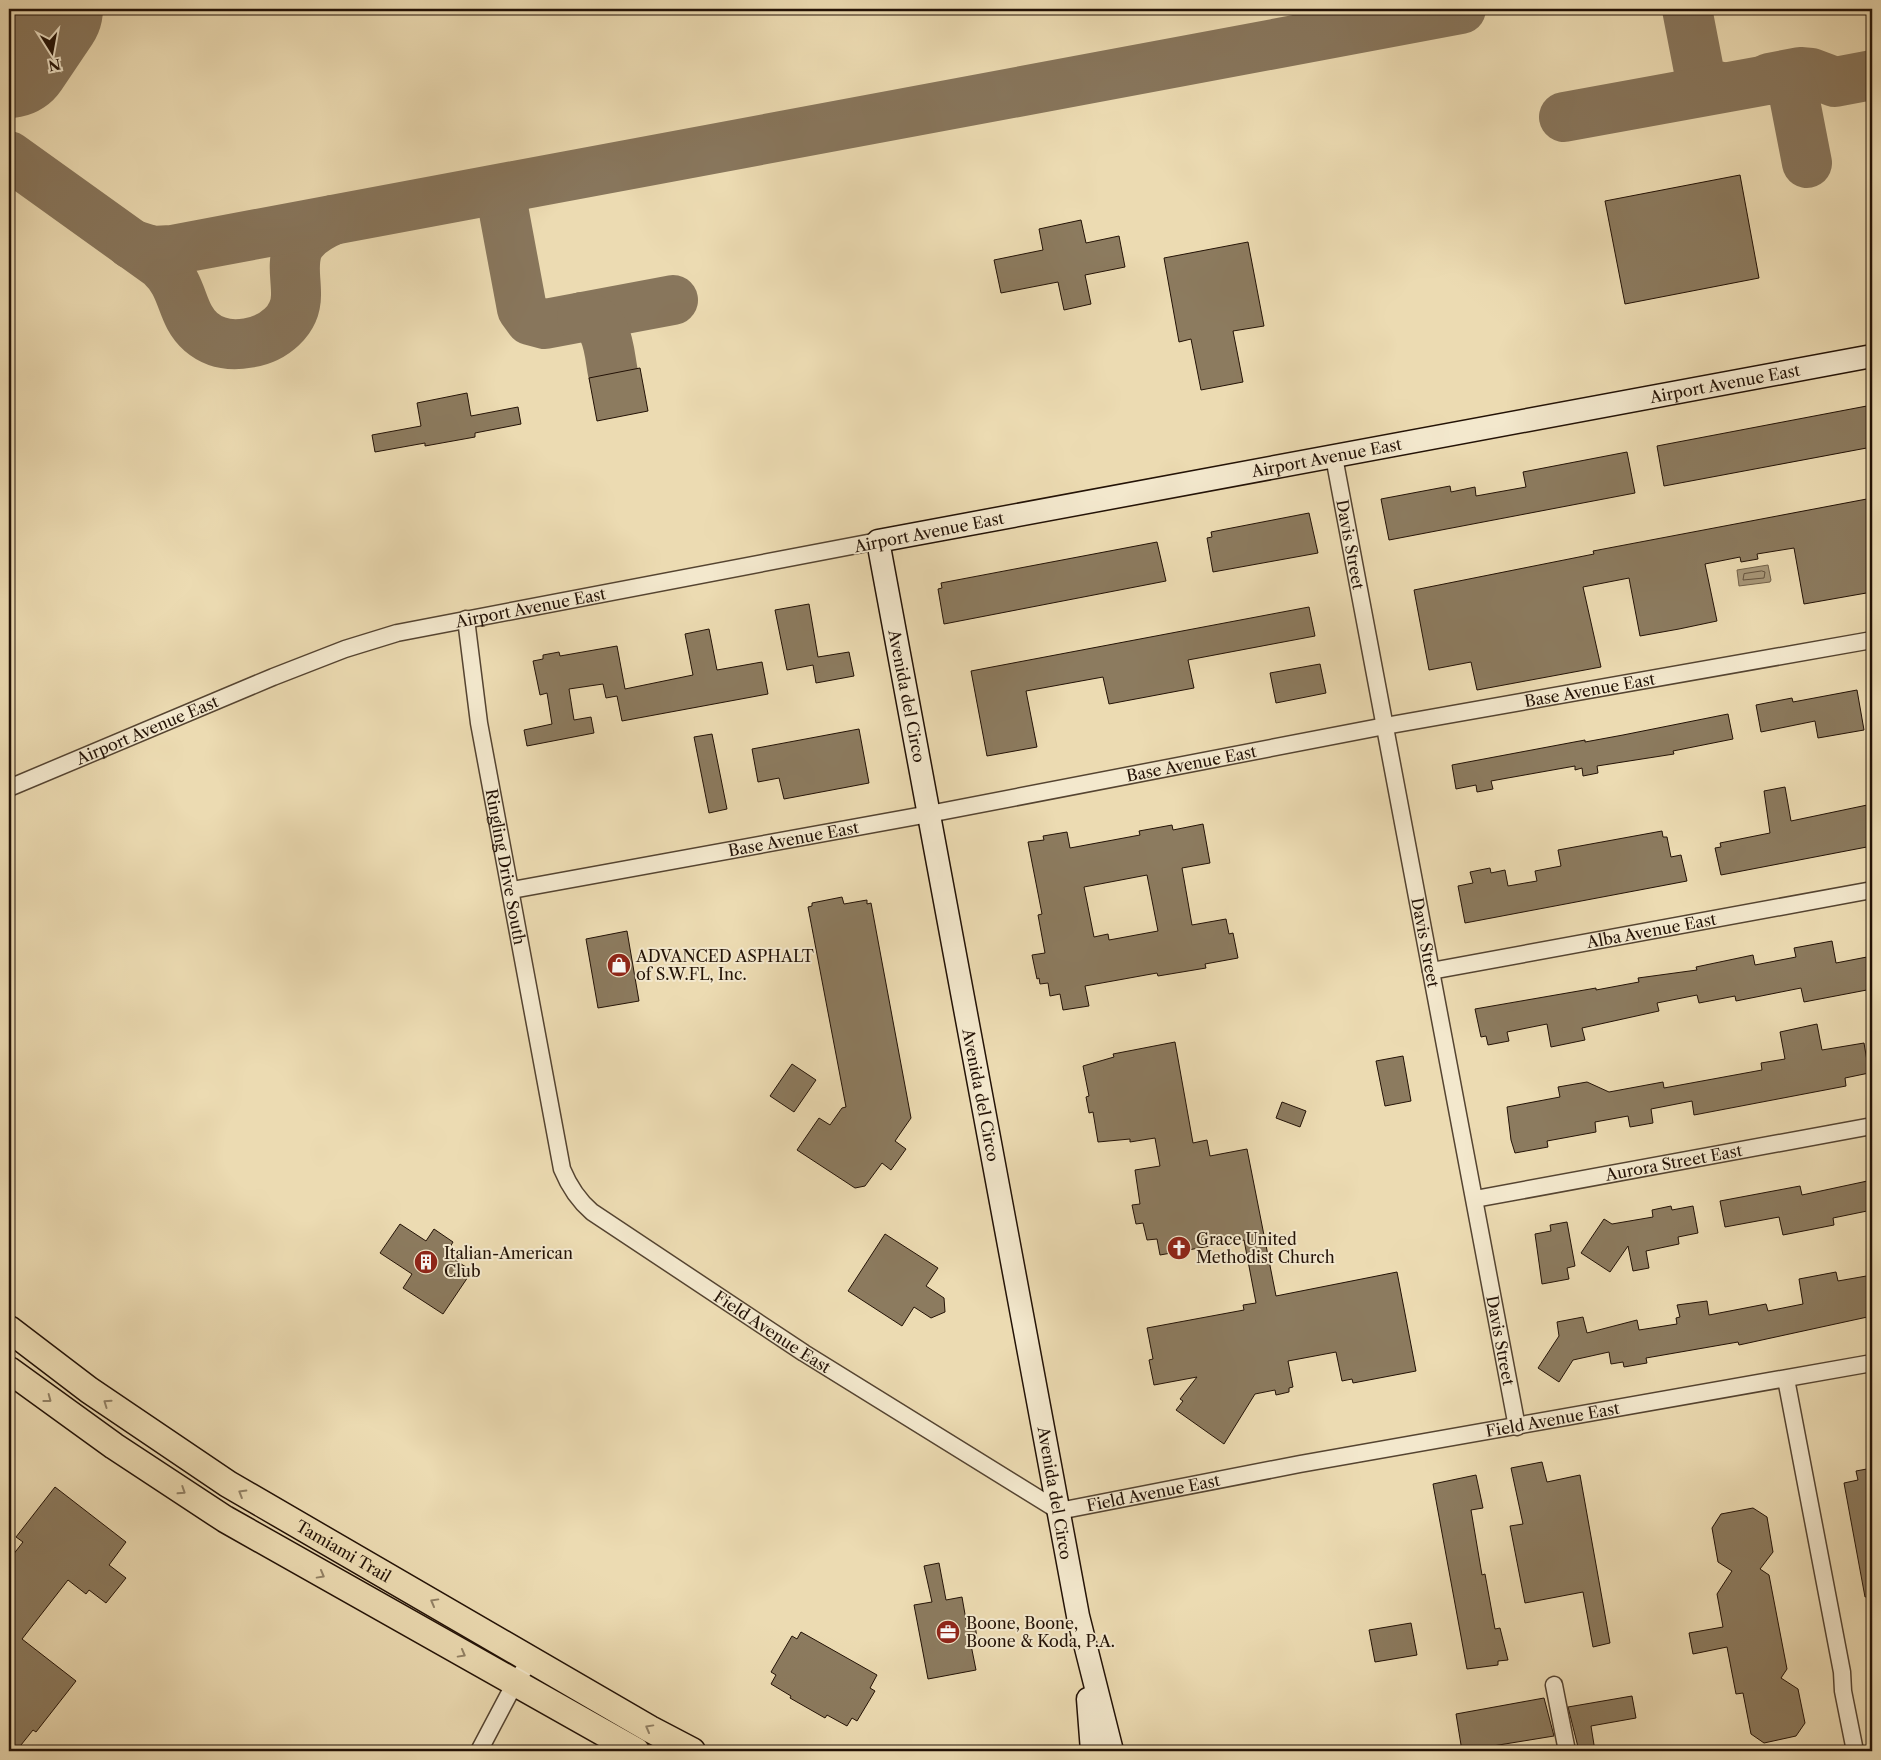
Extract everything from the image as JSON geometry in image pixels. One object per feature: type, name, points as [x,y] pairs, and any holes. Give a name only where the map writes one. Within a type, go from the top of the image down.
[{"type":"main road","name":"Tamiami Trail","points":[[9,1329],[89,1390],[220,1479],[650,1729],[692,1751]]},
{"type":"main road","name":"Tamiami Trail","points":[[9,1370],[106,1440],[225,1519],[636,1751]]},
{"type":"street","name":"Airport Avenue East","points":[[9,788],[345,649],[397,632],[1872,356]]},
{"type":"street","name":"Davis Street","points":[[1334,457],[1517,1427]]},
{"type":"street","name":"Avenida del Circo","points":[[878,541],[1085,1648],[1112,1751]]},
{"type":"street","name":"Ringling Drive South","points":[[466,619],[479,723],[512,890],[552,1115]]},
{"type":"street","name":"Base Avenue East","points":[[512,890],[929,814],[1385,726],[1872,640]]},
{"type":"street","name":"Alba Avenue East","points":[[1431,971],[1872,890]]},
{"type":"street","name":"Field Avenue East","points":[[552,1115],[562,1169],[580,1202],[592,1212],[804,1353],[1059,1511],[1300,1464],[1872,1363]]},
{"type":"street","name":"Aurora Street East","points":[[1475,1199],[1872,1126]]},
{"type":"street","points":[[1786,1379],[1842,1672],[1843,1691],[1855,1751]]},
{"type":"street","name":"Avenida del Circo","points":[[1085,1648],[1092,1751]]},
{"type":"street","points":[[479,1751],[515,1683],[532,1659]]},
{"type":"street","points":[[1554,1685],[1567,1751]]},
{"type":"water","points":[[1768,565],[1770,582],[1739,586],[1737,570]]},
{"type":"building","points":[[1740,175],[1759,278],[1625,304],[1605,201]]},
{"type":"building","points":[[1081,220],[1086,243],[1119,236],[1125,267],[1085,275],[1091,304],[1064,310],[1058,282],[1001,293],[994,260],[1043,250],[1039,229]]},
{"type":"building","points":[[1248,242],[1264,326],[1233,331],[1243,382],[1201,390],[1191,339],[1179,342],[1164,258]]},
{"type":"building","points":[[640,368],[648,411],[597,421],[589,378]]},
{"type":"building","points":[[467,393],[471,416],[518,407],[521,424],[475,433],[475,437],[375,452],[372,435],[421,426],[417,403]]},
{"type":"building","points":[[1872,405],[1872,447],[1664,486],[1657,446]]},
{"type":"building","points":[[1627,452],[1635,493],[1389,540],[1381,499],[1450,486],[1451,492],[1475,487],[1476,496],[1526,487],[1523,472]]},
{"type":"building","points":[[1872,498],[1872,592],[1804,604],[1794,548],[1757,554],[1758,559],[1741,562],[1740,557],[1705,564],[1717,621],[1679,629],[1640,636],[1629,578],[1583,587],[1601,667],[1477,690],[1471,662],[1429,670],[1414,590],[1594,554],[1593,551]]},
{"type":"building","points":[[1309,513],[1318,553],[1213,572],[1207,538],[1212,537],[1211,532]]},
{"type":"building","points":[[1157,542],[1166,581],[944,624],[938,589],[942,588],[941,583]]},
{"type":"building","points":[[809,604],[818,657],[849,652],[854,676],[816,683],[813,665],[787,670],[775,610]]},
{"type":"building","points":[[1309,607],[1315,636],[1188,660],[1194,688],[1109,704],[1103,677],[1026,691],[1037,747],[987,756],[971,671]]},
{"type":"building","points":[[709,629],[717,670],[762,662],[768,694],[622,721],[617,696],[606,698],[603,684],[569,689],[574,720],[591,717],[594,733],[527,746],[524,730],[552,724],[547,693],[540,695],[533,661],[543,659],[543,655],[559,652],[560,656],[617,646],[625,689],[693,675],[685,634]]},
{"type":"building","points":[[1320,664],[1326,693],[1276,703],[1270,673]]},
{"type":"building","points":[[1857,690],[1864,730],[1818,738],[1815,721],[1761,732],[1756,705],[1792,698],[1793,702]]},
{"type":"building","points":[[1728,714],[1733,739],[1673,751],[1674,754],[1597,766],[1598,773],[1583,776],[1582,768],[1575,770],[1575,766],[1491,781],[1493,789],[1477,792],[1476,785],[1456,789],[1452,765],[1585,740],[1585,742],[1623,735]]},
{"type":"building","points":[[859,729],[869,783],[784,799],[779,778],[758,782],[752,749]]},
{"type":"building","points":[[712,734],[727,809],[709,813],[694,737]]},
{"type":"building","points":[[1785,787],[1791,821],[1872,804],[1872,846],[1721,875],[1715,848],[1721,847],[1720,843],[1770,833],[1764,791]]},
{"type":"building","points":[[1203,824],[1210,863],[1182,868],[1192,925],[1226,919],[1229,934],[1233,933],[1238,958],[1205,964],[1206,968],[1158,976],[1157,973],[1085,986],[1089,1006],[1063,1010],[1060,994],[1050,996],[1048,983],[1040,984],[1039,978],[1037,979],[1032,955],[1045,953],[1038,915],[1042,914],[1028,842],[1044,840],[1043,836],[1067,832],[1070,848],[1140,835],[1139,831],[1172,825],[1173,830]],"holes":[[[1147,875],[1158,931],[1109,940],[1108,934],[1094,937],[1084,887]]]},
{"type":"building","points":[[1662,831],[1663,837],[1667,837],[1671,857],[1681,855],[1687,881],[1465,923],[1458,886],[1473,883],[1470,872],[1490,868],[1491,873],[1505,870],[1508,886],[1537,881],[1535,871],[1561,866],[1558,850]]},
{"type":"building","points":[[842,897],[844,904],[867,900],[867,904],[871,903],[911,1118],[895,1141],[906,1149],[891,1170],[882,1163],[865,1186],[855,1188],[797,1150],[819,1118],[830,1125],[842,1108],[846,1107],[808,907],[812,906],[812,903]]},
{"type":"building","points":[[627,931],[639,1001],[598,1008],[586,939]]},
{"type":"building","points":[[1832,941],[1836,963],[1872,956],[1872,989],[1804,1002],[1801,988],[1736,1001],[1735,996],[1699,1003],[1697,995],[1657,1003],[1659,1011],[1582,1028],[1585,1040],[1551,1047],[1547,1024],[1507,1032],[1509,1041],[1488,1045],[1486,1036],[1481,1037],[1475,1009],[1639,982],[1638,978],[1697,970],[1696,967],[1753,955],[1755,965],[1796,957],[1794,948]]},
{"type":"building","points":[[1817,1024],[1822,1050],[1864,1043],[1869,1073],[1845,1078],[1846,1086],[1694,1115],[1692,1101],[1651,1109],[1653,1123],[1630,1127],[1628,1116],[1595,1122],[1596,1132],[1547,1141],[1548,1147],[1515,1153],[1511,1140],[1507,1107],[1560,1097],[1558,1087],[1587,1082],[1609,1092],[1663,1082],[1664,1088],[1762,1070],[1761,1063],[1785,1059],[1780,1032]]},
{"type":"building","name":"Grace United Methodist Church","points":[[1175,1042],[1193,1143],[1207,1140],[1210,1156],[1247,1149],[1276,1296],[1397,1272],[1416,1371],[1353,1383],[1352,1379],[1342,1381],[1336,1352],[1288,1361],[1293,1387],[1289,1388],[1289,1392],[1276,1395],[1275,1390],[1255,1394],[1224,1444],[1176,1410],[1183,1401],[1180,1399],[1197,1377],[1154,1385],[1149,1360],[1153,1359],[1147,1328],[1244,1310],[1243,1305],[1256,1303],[1244,1240],[1160,1255],[1157,1239],[1147,1240],[1143,1223],[1136,1224],[1132,1205],[1140,1204],[1135,1170],[1160,1166],[1155,1138],[1130,1142],[1130,1139],[1098,1142],[1093,1112],[1089,1113],[1086,1097],[1089,1096],[1083,1066],[1114,1057],[1113,1054]]},
{"type":"building","points":[[1403,1056],[1411,1101],[1385,1106],[1376,1061]]},
{"type":"building","points":[[792,1064],[816,1080],[794,1112],[770,1096]]},
{"type":"building","points":[[1282,1102],[1306,1111],[1300,1127],[1276,1118]]},
{"type":"building","points":[[1872,1180],[1872,1210],[1833,1218],[1834,1225],[1783,1235],[1779,1217],[1725,1227],[1720,1201],[1800,1186],[1802,1195]]},
{"type":"building","points":[[1671,1206],[1672,1210],[1693,1206],[1698,1233],[1678,1237],[1679,1244],[1646,1251],[1649,1268],[1633,1271],[1628,1246],[1610,1272],[1581,1253],[1604,1219],[1612,1224],[1653,1217],[1652,1210]]},
{"type":"building","points":[[1567,1222],[1575,1266],[1567,1268],[1569,1279],[1542,1284],[1535,1234],[1551,1231],[1550,1225]]},
{"type":"building","name":"Italian-American Club","points":[[400,1224],[426,1241],[434,1229],[453,1242],[446,1254],[472,1271],[443,1314],[403,1288],[412,1274],[380,1253]]},
{"type":"building","points":[[885,1234],[938,1268],[926,1286],[944,1298],[945,1312],[931,1318],[914,1307],[902,1326],[848,1291]]},
{"type":"building","points":[[1836,1272],[1838,1281],[1872,1275],[1872,1316],[1739,1345],[1738,1342],[1646,1358],[1647,1363],[1624,1367],[1623,1362],[1611,1364],[1609,1352],[1573,1360],[1559,1382],[1538,1368],[1559,1336],[1557,1322],[1583,1317],[1587,1333],[1637,1320],[1639,1330],[1677,1324],[1676,1318],[1680,1317],[1677,1305],[1707,1301],[1709,1315],[1766,1304],[1768,1311],[1803,1304],[1799,1279]]},
{"type":"building","points":[[1542,1462],[1547,1482],[1580,1475],[1610,1643],[1593,1647],[1583,1592],[1525,1603],[1510,1526],[1523,1524],[1511,1468]]},
{"type":"building","points":[[1872,1468],[1872,1596],[1865,1597],[1844,1483],[1858,1480],[1856,1471]]},
{"type":"building","points":[[1476,1475],[1483,1508],[1471,1510],[1482,1575],[1485,1574],[1495,1629],[1500,1628],[1508,1660],[1498,1661],[1498,1665],[1467,1669],[1433,1484]]},
{"type":"building","points":[[55,1487],[126,1542],[109,1565],[126,1578],[106,1603],[89,1590],[86,1594],[68,1580],[22,1639],[76,1681],[36,1732],[33,1730],[17,1750],[9,1743],[9,1560],[23,1542],[16,1537]]},
{"type":"building","points":[[1753,1508],[1767,1517],[1773,1552],[1760,1569],[1769,1575],[1787,1669],[1781,1678],[1798,1689],[1805,1723],[1796,1736],[1764,1743],[1751,1734],[1743,1693],[1736,1694],[1727,1647],[1693,1654],[1689,1633],[1723,1627],[1717,1594],[1732,1571],[1718,1562],[1712,1528],[1721,1514]]},
{"type":"building","name":"Boone, Boone, Boone & Koda, P.A.","points":[[939,1563],[946,1600],[962,1597],[966,1620],[974,1619],[978,1644],[971,1645],[976,1670],[928,1679],[914,1605],[932,1602],[924,1566]]},
{"type":"building","points":[[1411,1623],[1417,1655],[1375,1662],[1369,1630]]},
{"type":"building","points":[[801,1632],[877,1675],[870,1688],[875,1691],[857,1721],[852,1718],[847,1726],[827,1715],[825,1718],[790,1698],[791,1696],[771,1684],[776,1675],[771,1672],[792,1636],[797,1639]]},
{"type":"building","points":[[1632,1696],[1636,1718],[1591,1726],[1595,1751],[1579,1751],[1568,1707]]},
{"type":"building","points":[[1544,1698],[1554,1736],[1462,1751],[1456,1714]]},
{"type":"taxiway","points":[[9,60],[44,9]]},
{"type":"taxiway","points":[[131,244],[153,251],[172,250],[1461,9]]},
{"type":"taxiway","points":[[1687,9],[1700,76],[1707,83],[1721,87]]},
{"type":"taxiway","points":[[1769,78],[1800,72],[1811,73],[1835,82],[1872,75]]},
{"type":"taxiway","points":[[1564,117],[1778,78],[1788,84],[1793,91],[1807,163]]},
{"type":"taxiway","points":[[9,156],[161,265],[169,273],[179,291],[185,309],[194,325],[206,336],[223,343],[242,344],[257,341],[282,327],[288,320],[295,303],[295,265],[298,248],[313,231],[333,220]]},
{"type":"taxiway","points":[[517,186],[507,194],[503,207],[522,309],[530,320],[545,324],[673,300]]},
{"type":"taxiway","points":[[582,317],[598,323],[603,330],[609,347],[613,373]]},
{"type":"runway","points":[[9,55],[40,9]]},
{"type":"place","name":"ADVANCED ASPHALT of S.W.FL, Inc.","points":[[619,965]]},
{"type":"place","name":"Grace United Methodist Church","points":[[1179,1248]]},
{"type":"place","name":"Italian-American Club","points":[[426,1262]]},
{"type":"place","name":"Boone, Boone, Boone & Koda, P.A.","points":[[948,1632]]}]
